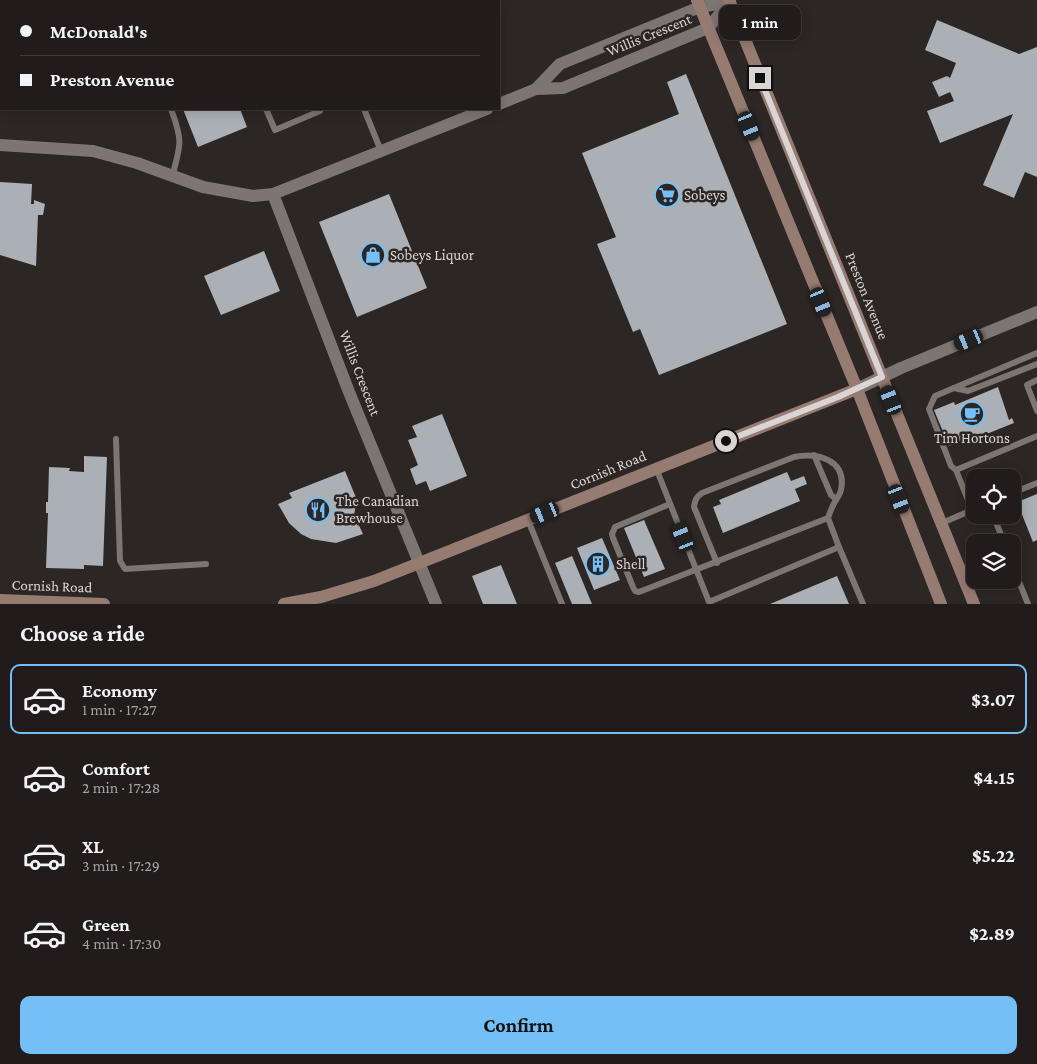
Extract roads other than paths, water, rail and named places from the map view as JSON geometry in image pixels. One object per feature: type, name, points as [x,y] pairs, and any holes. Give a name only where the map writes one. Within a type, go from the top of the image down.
[{"type":"main road","name":"Preston Avenue","points":[[731,1],[974,604]]},
{"type":"main road","points":[[698,4],[857,389],[940,604]]},
{"type":"main road","name":"Cornish Road","points":[[284,604],[330,594],[374,581],[857,389]]},
{"type":"main road","name":"Cornish Road","points":[[0,600],[104,604]]},
{"type":"street","name":"Willis Crescent","points":[[536,89],[560,64],[698,4],[731,1]]},
{"type":"street","name":"Willis Crescent","points":[[500,104],[536,89],[563,88],[708,28],[731,1]]},
{"type":"street","points":[[0,144],[93,150],[123,158],[203,188],[253,196],[273,194],[484,110]]},
{"type":"street","name":"Willis Crescent","points":[[273,194],[349,392],[436,604]]},
{"type":"street","points":[[857,389],[1037,312]]},
{"type":"lane","points":[[171,110],[181,138],[172,177]]},
{"type":"lane","points":[[266,110],[275,130],[320,110]]},
{"type":"lane","points":[[364,110],[381,151]]},
{"type":"lane","points":[[966,492],[956,470],[951,466],[929,409],[935,396],[1037,353]]},
{"type":"lane","points":[[954,388],[968,391],[1037,364]]},
{"type":"lane","points":[[1037,380],[1027,384],[1037,411]]},
{"type":"lane","points":[[956,470],[1037,436]]},
{"type":"lane","points":[[116,439],[120,562],[125,569],[206,564]]},
{"type":"lane","points":[[814,455],[831,495],[836,499]]},
{"type":"lane","points":[[717,563],[694,507],[698,496],[794,457],[814,455],[826,458],[837,468],[841,475],[841,493],[836,499],[828,518],[863,604]]},
{"type":"lane","points":[[656,468],[697,570],[707,603],[720,601],[839,547]]},
{"type":"lane","points":[[1021,489],[1037,483]]},
{"type":"lane","points":[[670,504],[615,527],[612,534],[635,591],[639,592],[717,563],[828,518]]},
{"type":"lane","points":[[942,523],[966,513]]},
{"type":"lane","points":[[528,520],[562,604]]},
{"type":"lane","points":[[1021,586],[1028,604]]},
{"type":"place","name":"Sobeys","points":[[667,195]]},
{"type":"place","name":"Sobeys Liquor","points":[[373,255]]},
{"type":"place","name":"Tim Hortons","points":[[972,414]]},
{"type":"place","name":"The Canadian Brewhouse","points":[[318,510]]},
{"type":"place","name":"Shell","points":[[598,564]]}]
